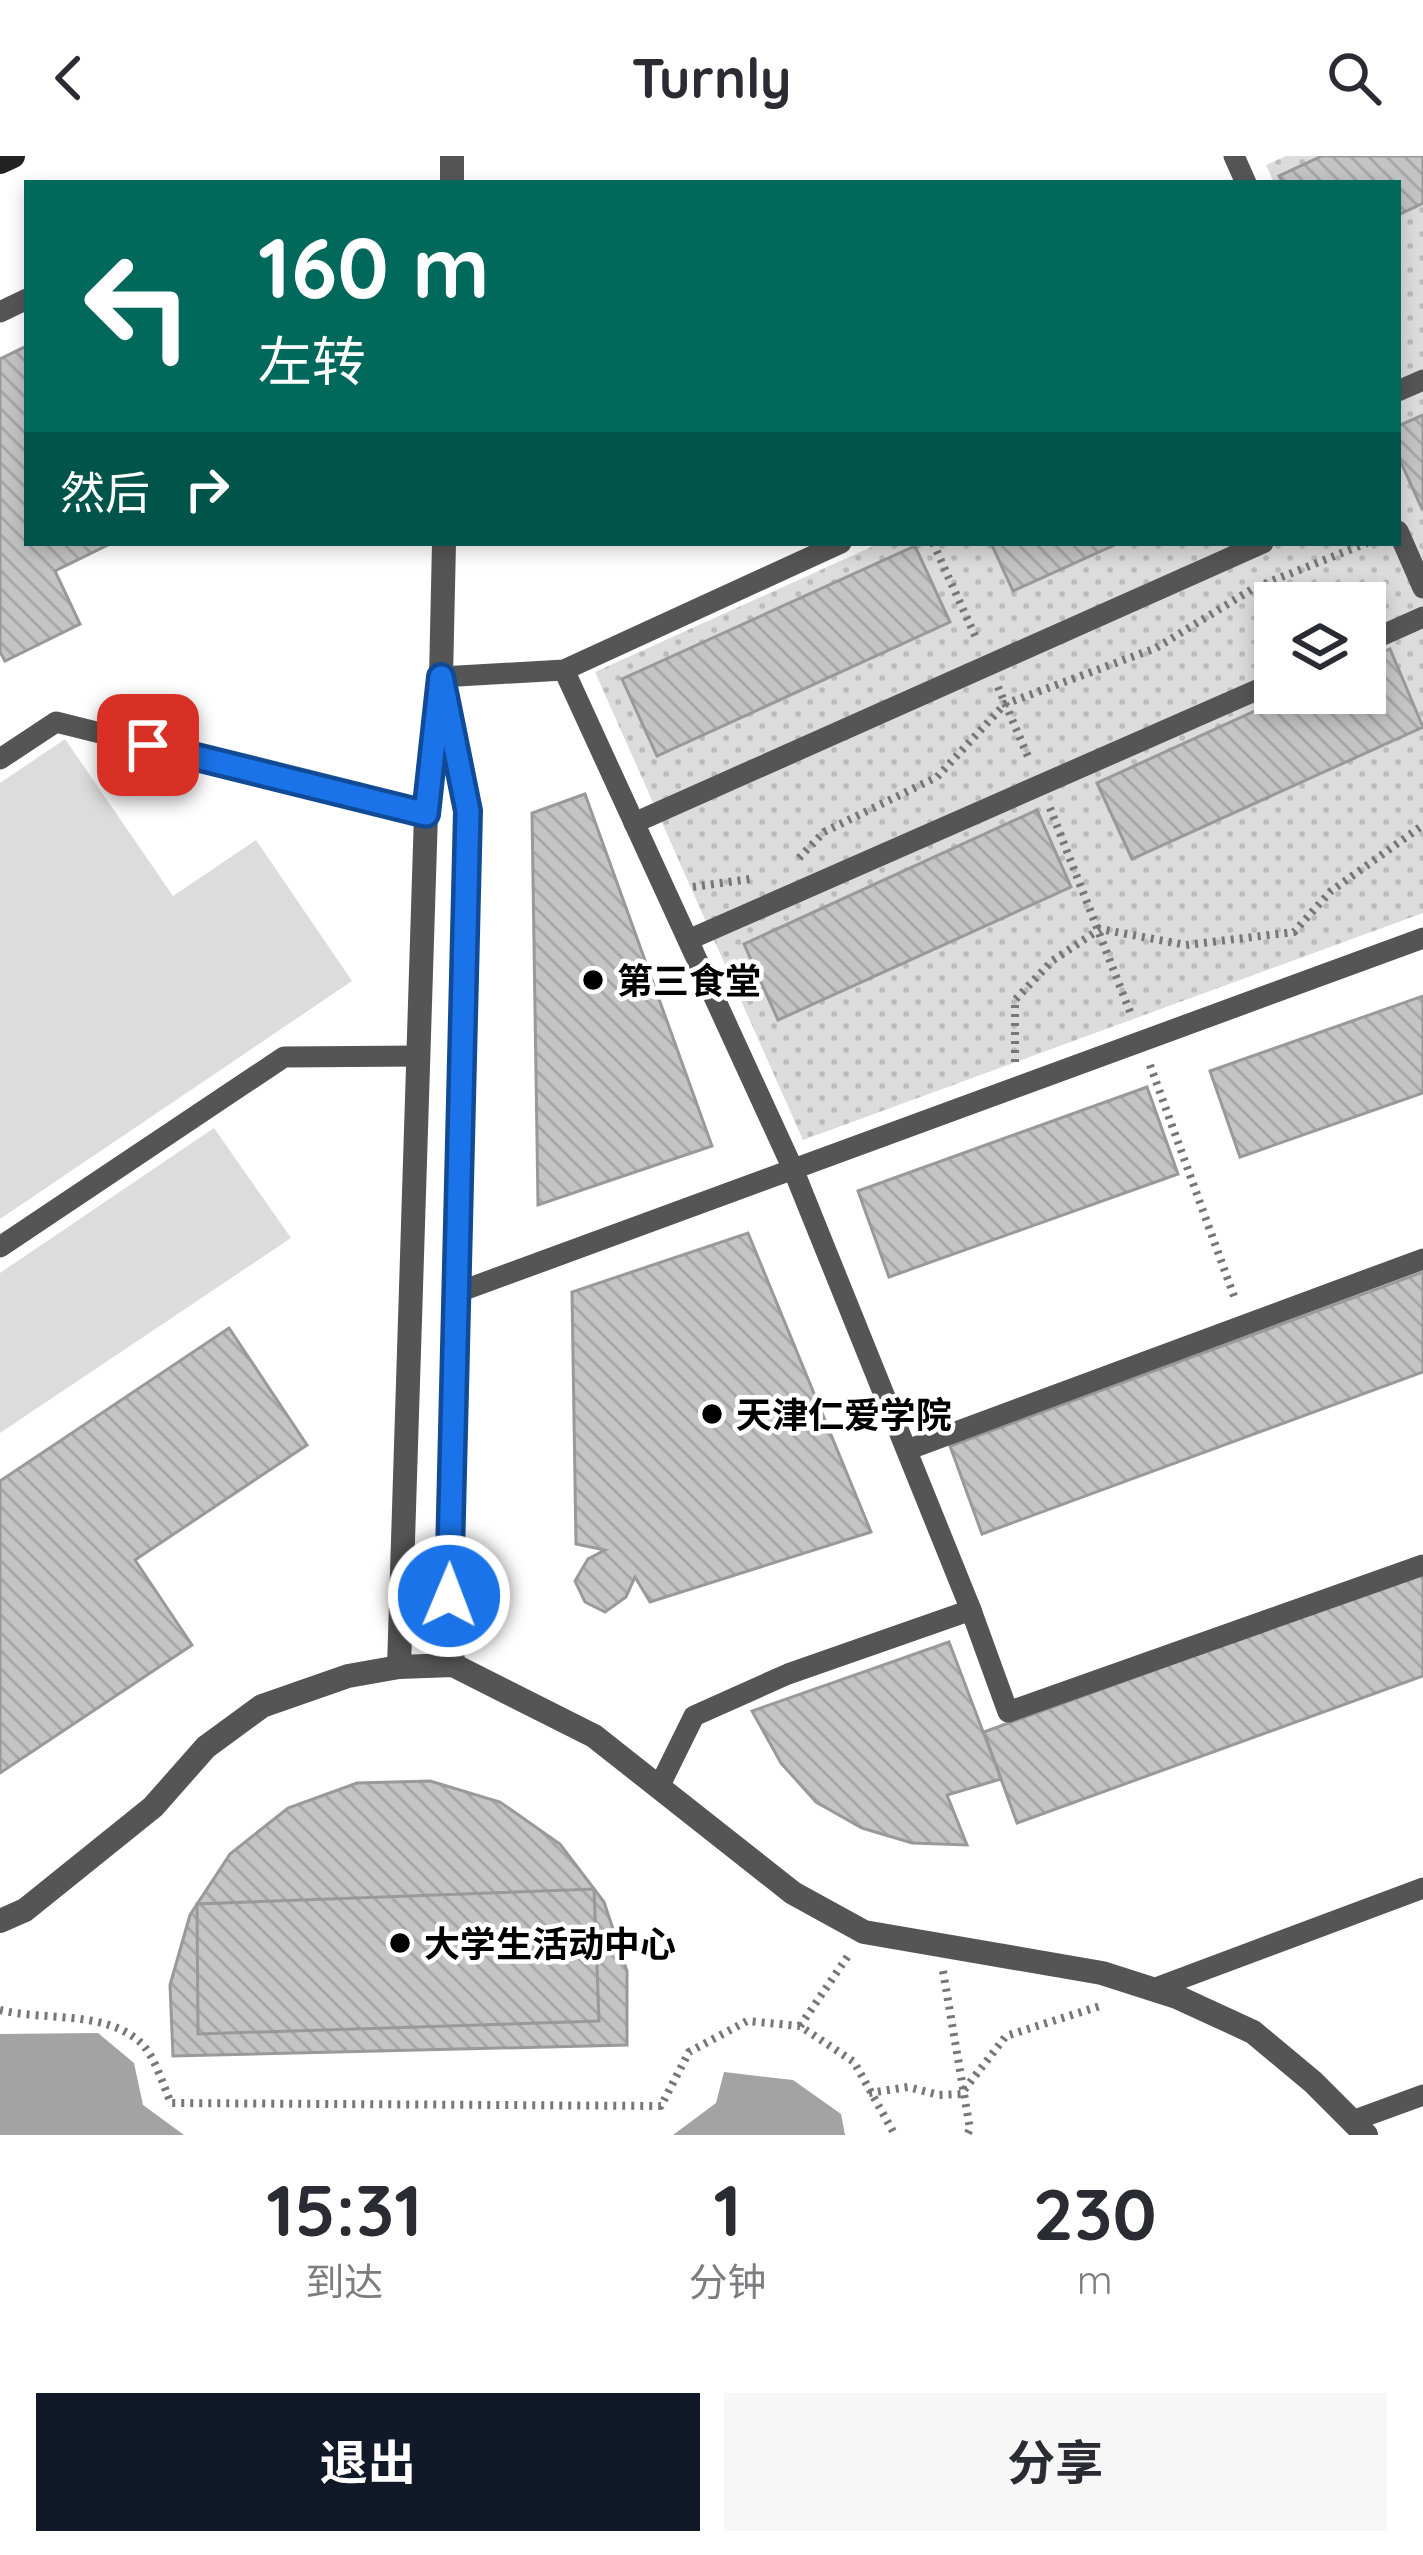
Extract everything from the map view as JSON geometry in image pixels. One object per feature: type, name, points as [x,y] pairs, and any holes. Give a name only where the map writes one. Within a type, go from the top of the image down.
[{"type":"street","points":[[0,162],[13,156]]},
{"type":"street","points":[[399,1666],[426,814],[441,677],[445,546]]},
{"type":"street","points":[[441,677],[468,811],[449,1596],[453,1665]]},
{"type":"street","points":[[0,1921],[26,1910],[153,1807],[206,1748],[262,1706],[348,1676],[399,1666],[453,1665],[594,1736],[793,1893],[865,1932],[1102,1973],[1153,1989],[1253,2032],[1359,2128]]},
{"type":"lane","points":[[1401,538],[1423,588]]},
{"type":"lane","points":[[441,677],[564,670],[834,546]]},
{"type":"lane","points":[[634,823],[1256,546]]},
{"type":"lane","points":[[1386,634],[1423,617]]},
{"type":"lane","points":[[564,670],[793,1169],[1008,1712],[1423,1565]]},
{"type":"lane","points":[[688,940],[1254,691]]},
{"type":"lane","points":[[0,760],[56,722],[426,814]]},
{"type":"lane","points":[[457,1293],[1423,938]]},
{"type":"lane","points":[[0,1247],[284,1057],[418,1056]]},
{"type":"lane","points":[[907,1450],[1423,1259]]},
{"type":"lane","points":[[659,1787],[694,1717],[788,1674],[971,1610]]},
{"type":"lane","points":[[1153,1989],[1423,1888]]},
{"type":"lane","points":[[1359,2128],[1423,2095]]},
{"type":"path","points":[[934,546],[1100,929],[1245,1325]]},
{"type":"path","points":[[797,860],[824,832],[937,777],[1005,704],[1156,648],[1254,588],[1359,546]]},
{"type":"path","points":[[1015,1088],[1016,1000],[1052,961],[1100,929],[1186,945],[1294,932],[1331,891],[1423,825]]},
{"type":"path","points":[[665,891],[764,877]]},
{"type":"path","points":[[800,2026],[865,1932]]},
{"type":"path","points":[[940,1946],[970,2129],[967,2135]]},
{"type":"path","points":[[868,2093],[908,2087],[939,2096],[961,2094],[1006,2036],[1153,1989]]},
{"type":"path","points":[[0,2010],[102,2022],[142,2043],[171,2103],[661,2106],[689,2052],[747,2021],[800,2026],[854,2062],[895,2135]]},
{"type":"shaded area","points":[[1286,156],[1423,156],[1423,913],[803,1140],[595,672],[873,546],[1401,546],[1401,180],[1273,180],[1266,165]]},
{"type":"shaded area","points":[[65,739],[173,896],[256,840],[352,981],[0,1219],[0,783]]},
{"type":"shaded area","points":[[214,1128],[291,1238],[0,1433],[0,1273]]},
{"type":"shaded area","points":[[98,2033],[134,2063],[143,2105],[184,2135],[0,2135],[0,2034]]},
{"type":"shaded area","points":[[724,2072],[793,2080],[841,2114],[845,2135],[673,2135],[716,2103]]},
{"type":"building","points":[[1322,156],[1423,156],[1423,203],[1401,214],[1401,180],[1281,180],[1279,176]]},
{"type":"building","points":[[24,347],[24,546],[106,546],[55,571],[80,624],[5,661],[0,652],[0,359]]},
{"type":"building","points":[[1423,415],[1422,509],[1401,463],[1401,425]]},
{"type":"building","points":[[915,546],[950,622],[657,756],[622,679]]},
{"type":"building","points":[[992,546],[1112,546],[1013,591]]},
{"type":"building","points":[[1390,649],[1423,727],[1132,859],[1097,783],[1254,711],[1386,714],[1386,651]]},
{"type":"building","name":"第三食堂","points":[[585,794],[712,1146],[538,1205],[532,813]]},
{"type":"building","points":[[1037,810],[1071,887],[778,1020],[744,944]]},
{"type":"building","points":[[1423,996],[1423,1093],[1240,1157],[1210,1071]]},
{"type":"building","points":[[1147,1087],[1178,1174],[889,1277],[858,1191]]},
{"type":"building","points":[[748,1233],[871,1532],[650,1602],[635,1577],[626,1597],[605,1612],[585,1602],[575,1581],[588,1559],[605,1550],[576,1544],[572,1292]]},
{"type":"building","points":[[1423,1272],[1423,1372],[982,1534],[950,1446]]},
{"type":"building","points":[[229,1328],[307,1445],[135,1560],[192,1645],[0,1773],[0,1481]]},
{"type":"building","points":[[1423,1572],[1423,1676],[1017,1823],[984,1732]]},
{"type":"building","points":[[949,1642],[1001,1779],[947,1795],[967,1845],[912,1843],[862,1828],[816,1802],[781,1763],[752,1711]]},
{"type":"building","name":"大学生活动中心","points":[[430,1781],[500,1802],[560,1844],[604,1902],[627,1971],[627,2045],[173,2056],[170,1985],[190,1915],[230,1854],[288,1808],[357,1783]]},
{"type":"building","points":[[594,1889],[599,2021],[198,2034],[197,1904]]},
{"type":"place","name":"第三食堂","points":[[593,980]]},
{"type":"place","name":"天津仁爱学院","points":[[712,1414]]},
{"type":"place","name":"大学生活动中心","points":[[400,1943]]},
{"type":"route","points":[[148,745],[426,814],[441,677],[468,811],[449,1596]]}]
